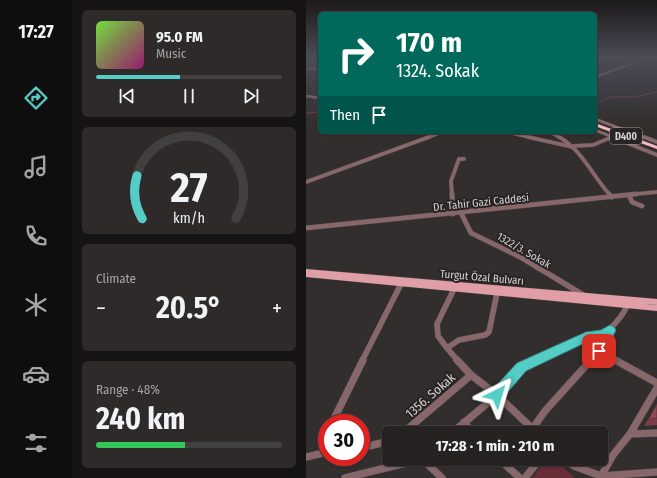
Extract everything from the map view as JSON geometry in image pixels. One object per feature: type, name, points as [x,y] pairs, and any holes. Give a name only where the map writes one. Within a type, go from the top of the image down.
[{"type":"highway","name":"D400","points":[[597,122],[657,147]]},
{"type":"main road","name":"Turgut Özal Bulvarı","points":[[306,271],[657,302]]},
{"type":"main road","points":[[306,275],[657,308]]},
{"type":"street","points":[[306,96],[318,98]]},
{"type":"street","points":[[597,122],[657,142]]},
{"type":"street","points":[[597,131],[657,154]]},
{"type":"street","points":[[306,182],[438,134]]},
{"type":"street","points":[[514,134],[574,147],[593,145],[612,137]]},
{"type":"street","points":[[552,134],[568,142],[574,147],[597,180],[612,197]]},
{"type":"street","points":[[453,214],[451,181],[459,159],[464,159]]},
{"type":"street","name":"Dr. Tahir Gazi Caddesi","points":[[306,228],[657,192]]},
{"type":"street","points":[[629,195],[632,202],[642,206]]},
{"type":"street","name":"1322/3. Sokak","points":[[462,213],[471,233],[520,257],[585,296]]},
{"type":"street","points":[[336,414],[401,284]]},
{"type":"street","points":[[454,289],[437,324],[438,336],[471,375],[497,395],[530,426]]},
{"type":"street","points":[[447,348],[459,340],[485,335],[489,332],[497,293]]},
{"type":"street","points":[[538,426],[545,411],[599,351],[610,330],[625,312],[626,305]]},
{"type":"street","points":[[460,426],[497,395],[521,367],[590,335],[603,334],[610,330]]},
{"type":"street","points":[[599,351],[657,382]]},
{"type":"street","name":"1356. Sokak","points":[[411,426],[471,375]]},
{"type":"street","points":[[600,477],[613,455],[630,434],[657,388]]},
{"type":"street","points":[[464,422],[467,426]]},
{"type":"street","points":[[630,434],[657,433]]},
{"type":"street","points":[[370,446],[382,443]]},
{"type":"street","points":[[306,457],[318,454]]},
{"type":"street","points":[[346,478],[370,475],[397,466]]},
{"type":"street","points":[[427,466],[442,478]]},
{"type":"street","points":[[507,466],[520,478]]},
{"type":"street","points":[[525,478],[534,466]]},
{"type":"street","points":[[574,466],[600,477],[636,476],[657,472]]},
{"type":"shaded area","points":[[541,466],[562,466],[575,478],[533,478]]},
{"type":"building","points":[[657,404],[657,418],[648,420]]},
{"type":"waterway","points":[[597,103],[611,97],[635,97],[657,92]]},
{"type":"waterway","points":[[306,113],[318,112]]},
{"type":"route","points":[[497,395],[521,367],[531,361],[590,335],[603,334],[610,330],[599,351]]}]
